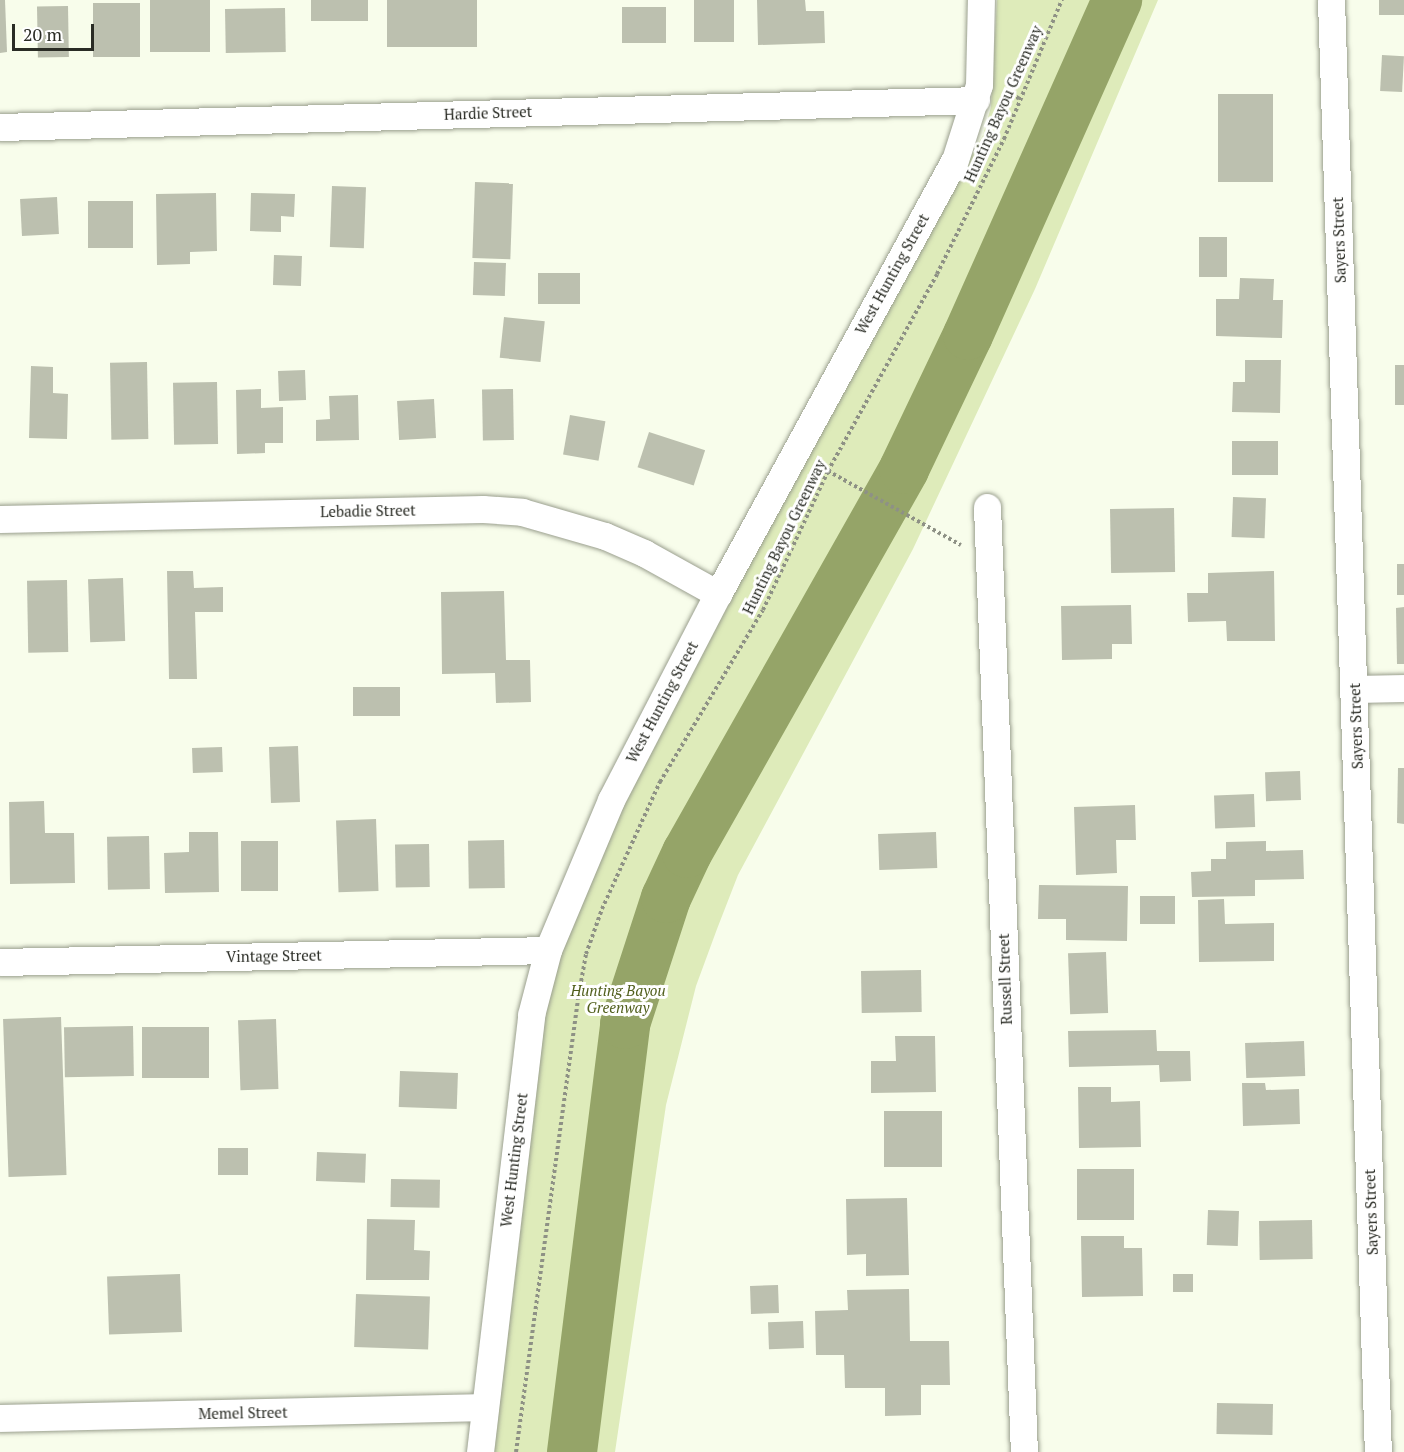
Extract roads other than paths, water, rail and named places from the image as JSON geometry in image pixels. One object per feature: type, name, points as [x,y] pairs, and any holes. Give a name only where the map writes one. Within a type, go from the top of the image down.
[{"type":"street","name":"West Hunting Street","points":[[480,1452],[531,1015],[548,950],[611,800],[718,594],[955,160],[976,100],[981,0]]},
{"type":"street","name":"Sayers Street","points":[[1331,0],[1378,1452]]},
{"type":"street","name":"Hardie Street","points":[[0,127],[976,100]]},
{"type":"street","name":"Russell Street","points":[[987,507],[1024,1452]]},
{"type":"street","name":"Lebadie Street","points":[[0,519],[483,509],[522,512],[605,536],[644,553],[718,594]]},
{"type":"street","points":[[1355,689],[1404,688]]},
{"type":"street","name":"Vintage Street","points":[[0,962],[548,950]]},
{"type":"street","name":"Memel Street","points":[[0,1418],[485,1407]]},
{"type":"waterway","points":[[572,1452],[625,1024],[666,898],[687,853],[904,469],[968,335],[1117,0]]},
{"type":"park label","name":"Hunting Bayou Greenway","points":[[618,998]]}]
